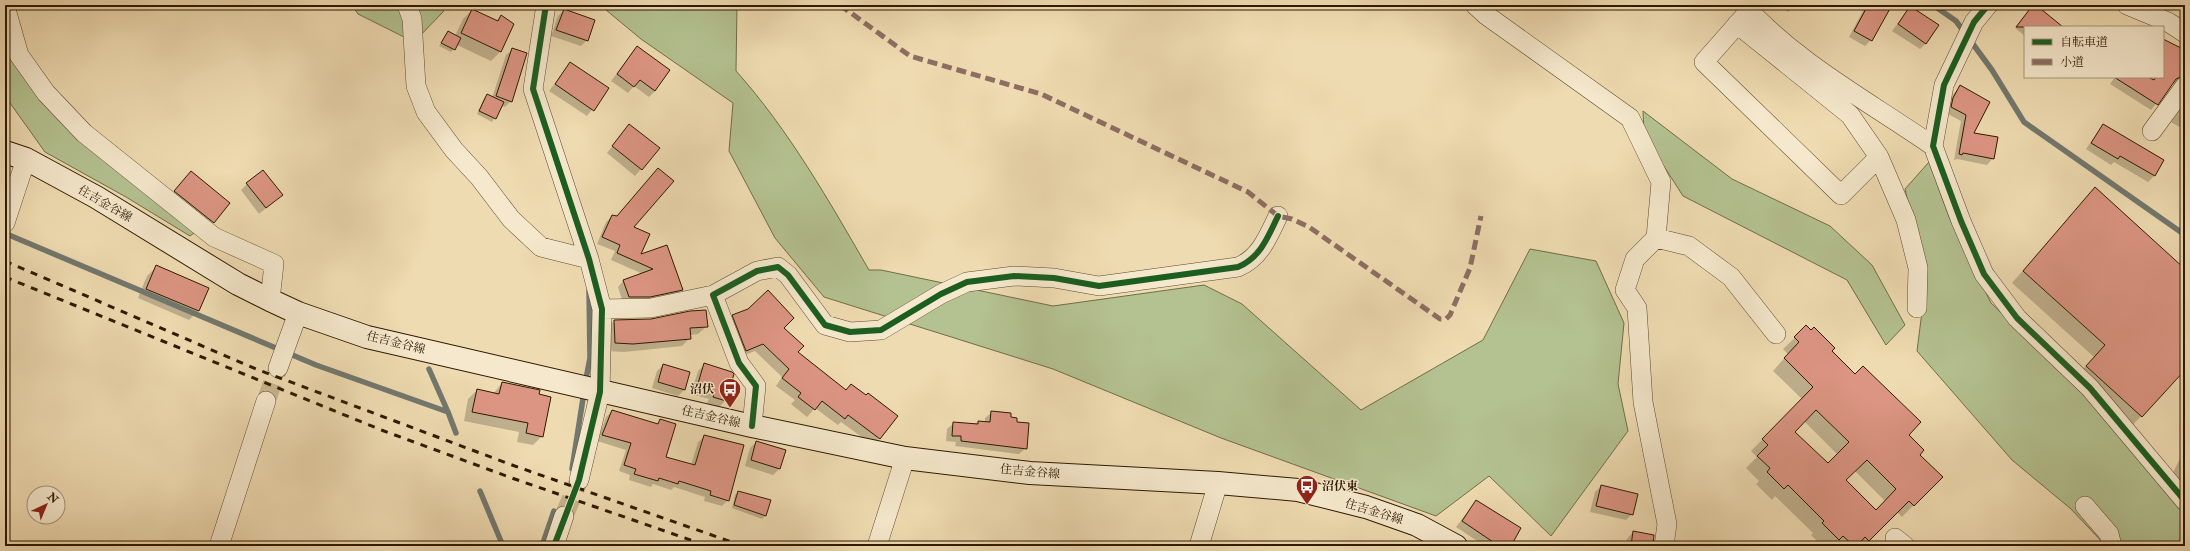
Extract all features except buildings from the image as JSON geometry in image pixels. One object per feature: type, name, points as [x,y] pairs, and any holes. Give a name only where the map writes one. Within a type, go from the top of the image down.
[{"type":"main road","name":"住吉金谷線","points":[[5,152],[26,159],[96,197],[238,284],[298,313],[367,337],[600,392],[904,458],[1030,473],[1218,483],[1298,490],[1366,507],[1417,525],[1456,546]]},
{"type":"street","points":[[407,5],[412,19],[416,86],[426,112],[454,150],[479,177],[511,219],[541,247],[589,259]]},
{"type":"street","points":[[546,5],[533,89],[589,259],[602,309],[600,392],[579,480]]},
{"type":"street","points":[[1475,5],[1486,15],[1630,118],[1661,182],[1656,238],[1635,259],[1625,290],[1637,308],[1643,402],[1667,524],[1664,546]]},
{"type":"street","points":[[1988,5],[1973,24],[1944,85],[1933,146],[1961,221],[1984,274],[2017,318],[2090,388],[2185,501]]},
{"type":"street","points":[[2127,5],[2168,22],[2185,33]]},
{"type":"street","points":[[5,6],[19,55],[46,94],[84,133],[214,237],[274,264],[270,300]]},
{"type":"street","points":[[1743,13],[1762,24],[1816,69],[1933,146]]},
{"type":"street","points":[[1743,13],[1704,62],[1841,195],[1879,157]]},
{"type":"street","points":[[1743,13],[1850,115],[1879,157],[1906,220],[1918,268],[1917,308]]},
{"type":"street","points":[[2152,131],[2185,86]]},
{"type":"street","points":[[5,223],[26,159]]},
{"type":"street","points":[[602,309],[651,308],[713,295],[756,271],[778,267],[788,275],[825,325],[850,332],[881,330],[941,294],[967,282],[1014,276],[1054,278],[1099,286],[1238,267],[1249,262],[1263,248],[1278,216]]},
{"type":"street","points":[[1656,238],[1689,246],[1731,277],[1776,334]]},
{"type":"street","points":[[713,295],[739,363],[756,386],[752,426]]},
{"type":"street","points":[[282,356],[298,313]]},
{"type":"street","points":[[219,546],[266,401]]},
{"type":"street","points":[[877,546],[904,458]]},
{"type":"street","points":[[1199,546],[1218,483]]},
{"type":"street","points":[[2085,506],[2109,534],[2112,546]]},
{"type":"street","points":[[554,546],[564,516]]},
{"type":"green space","points":[[352,5],[445,5],[443,12],[414,42],[358,14]]},
{"type":"green space","points":[[600,5],[737,5],[736,71],[774,117],[791,142],[823,192],[869,270],[881,270],[1053,306],[1204,285],[1242,304],[1361,410],[1483,340],[1530,249],[1596,261],[1624,323],[1618,384],[1628,431],[1551,536],[1489,476],[1436,516],[1221,438],[1053,369],[824,297],[775,238],[729,151],[733,103],[641,39]]},
{"type":"green space","points":[[5,31],[14,61],[197,231],[190,236],[126,197],[45,152],[5,96]]},
{"type":"green space","points":[[1643,111],[1732,179],[1830,226],[1872,265],[1905,325],[1886,345],[1847,280],[1683,196],[1644,135]]},
{"type":"green space","points":[[1929,162],[1949,217],[1991,303],[2087,394],[2185,510],[2185,546],[2106,546],[2071,509],[2012,460],[1917,351],[1926,280],[1905,189]]},
{"type":"waterway","points":[[1933,5],[1956,21],[1992,70],[2024,122],[2185,235]]},
{"type":"waterway","points":[[9,235],[316,365],[448,412],[456,433]]},
{"type":"waterway","points":[[585,384],[590,358],[589,291]]},
{"type":"waterway","points":[[429,369],[448,412]]},
{"type":"waterway","points":[[572,469],[584,392]]},
{"type":"waterway","points":[[480,491],[503,546]]},
{"type":"waterway","points":[[542,546],[554,511]]},
{"type":"tunnel","points":[[266,401],[278,368]]},
{"type":"tunnel","points":[[564,516],[579,480]]},
{"type":"railway","points":[[5,261],[256,369],[512,465],[743,546]]},
{"type":"railway","points":[[5,277],[384,431],[509,477],[708,546]]},
{"type":"marked path","points":[[840,5],[910,56],[1041,94],[1248,192],[1278,216],[1292,219],[1309,227],[1440,319],[1446,319],[1450,315],[1470,268],[1481,216]]},
{"type":"cycle path","points":[[546,5],[533,89],[589,259],[602,309],[600,392],[579,480],[554,546]]},
{"type":"cycle path","points":[[1988,5],[1974,22],[1944,85],[1933,146],[1961,221],[1984,274],[2017,318],[2090,388],[2185,501]]},
{"type":"cycle path","points":[[752,426],[756,386],[739,363],[713,295],[757,271],[778,267],[788,275],[825,325],[850,332],[881,330],[941,294],[967,282],[1014,276],[1054,278],[1099,286],[1238,267],[1246,263],[1258,252],[1267,239],[1278,216]]},
{"type":"place","name":"沼伏","points":[[730,408]]},
{"type":"place","name":"沼伏東","points":[[1307,506]]}]
